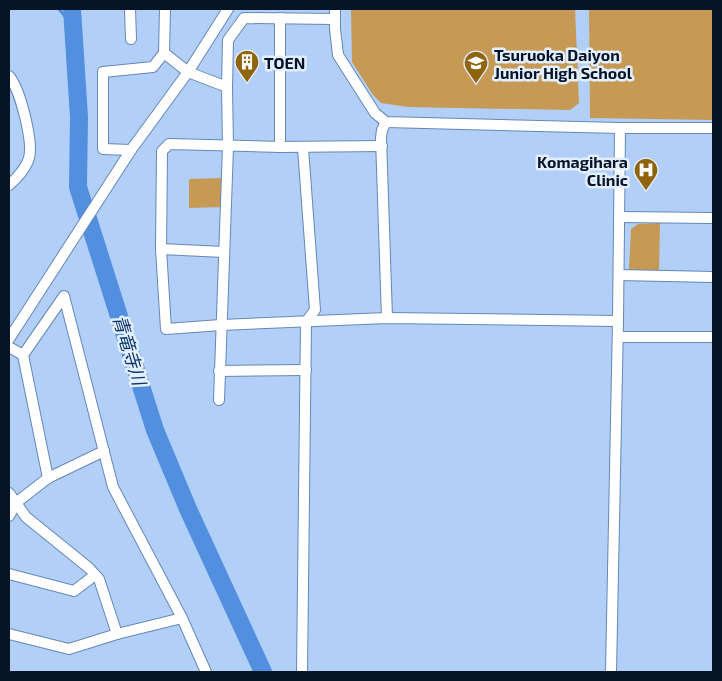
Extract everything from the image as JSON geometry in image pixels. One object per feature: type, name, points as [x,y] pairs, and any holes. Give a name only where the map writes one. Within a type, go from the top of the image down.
[{"type":"street","points":[[130,9],[131,40]]},
{"type":"street","points":[[130,150],[103,149],[103,72],[153,67],[164,53],[165,9]]},
{"type":"street","points":[[9,339],[130,150],[188,72],[228,9]]},
{"type":"street","points":[[218,400],[228,147],[228,40],[244,18],[280,18],[335,14],[338,55],[375,113],[386,122],[620,128],[713,128]]},
{"type":"street","points":[[280,18],[280,147]]},
{"type":"street","points":[[164,53],[188,72],[227,87]]},
{"type":"street","points":[[9,76],[21,102],[30,144],[28,160],[17,178],[9,185]]},
{"type":"street","points":[[386,122],[382,130],[382,146],[387,318]]},
{"type":"street","points":[[611,672],[620,128]]},
{"type":"street","points":[[382,146],[303,148],[169,144],[162,151],[161,249],[166,329],[387,318],[618,321]]},
{"type":"street","points":[[302,672],[306,322],[315,310],[303,148]]},
{"type":"street","points":[[619,217],[713,218]]},
{"type":"street","points":[[161,249],[224,252]]},
{"type":"street","points":[[619,275],[713,277]]},
{"type":"street","points":[[48,478],[23,355],[64,296],[112,488],[182,618],[206,672]]},
{"type":"street","points":[[618,337],[713,337]]},
{"type":"street","points":[[9,347],[23,355]]},
{"type":"street","points":[[219,371],[306,370]]},
{"type":"street","points":[[9,516],[17,502],[48,478],[104,451]]},
{"type":"street","points":[[9,493],[26,517],[95,575],[117,634]]},
{"type":"street","points":[[9,574],[74,591],[95,575]]},
{"type":"street","points":[[9,634],[70,649],[117,634],[182,618]]},
{"type":"shaded area","name":"Tsuruoka Daiyon Junior High School","points":[[351,9],[575,9],[579,103],[570,110],[408,107],[381,103],[373,95],[352,62]]},
{"type":"shaded area","points":[[589,9],[713,9],[713,120],[590,118]]},
{"type":"shaded area","points":[[222,178],[221,207],[189,208],[189,179]]},
{"type":"shaded area","points":[[660,223],[659,272],[633,273],[629,269],[631,229],[638,224]]},
{"type":"waterway","points":[[59,9],[72,25]]},
{"type":"waterway","name":"青竜寺川","points":[[72,9],[79,117],[78,187],[155,430],[188,509],[263,672]]},
{"type":"place","name":"TOEN","points":[[247,83]]},
{"type":"place","name":"Tsuruoka Daiyon Junior High School","points":[[476,84]]},
{"type":"place","name":"Komagihara Clinic","points":[[646,191]]}]
